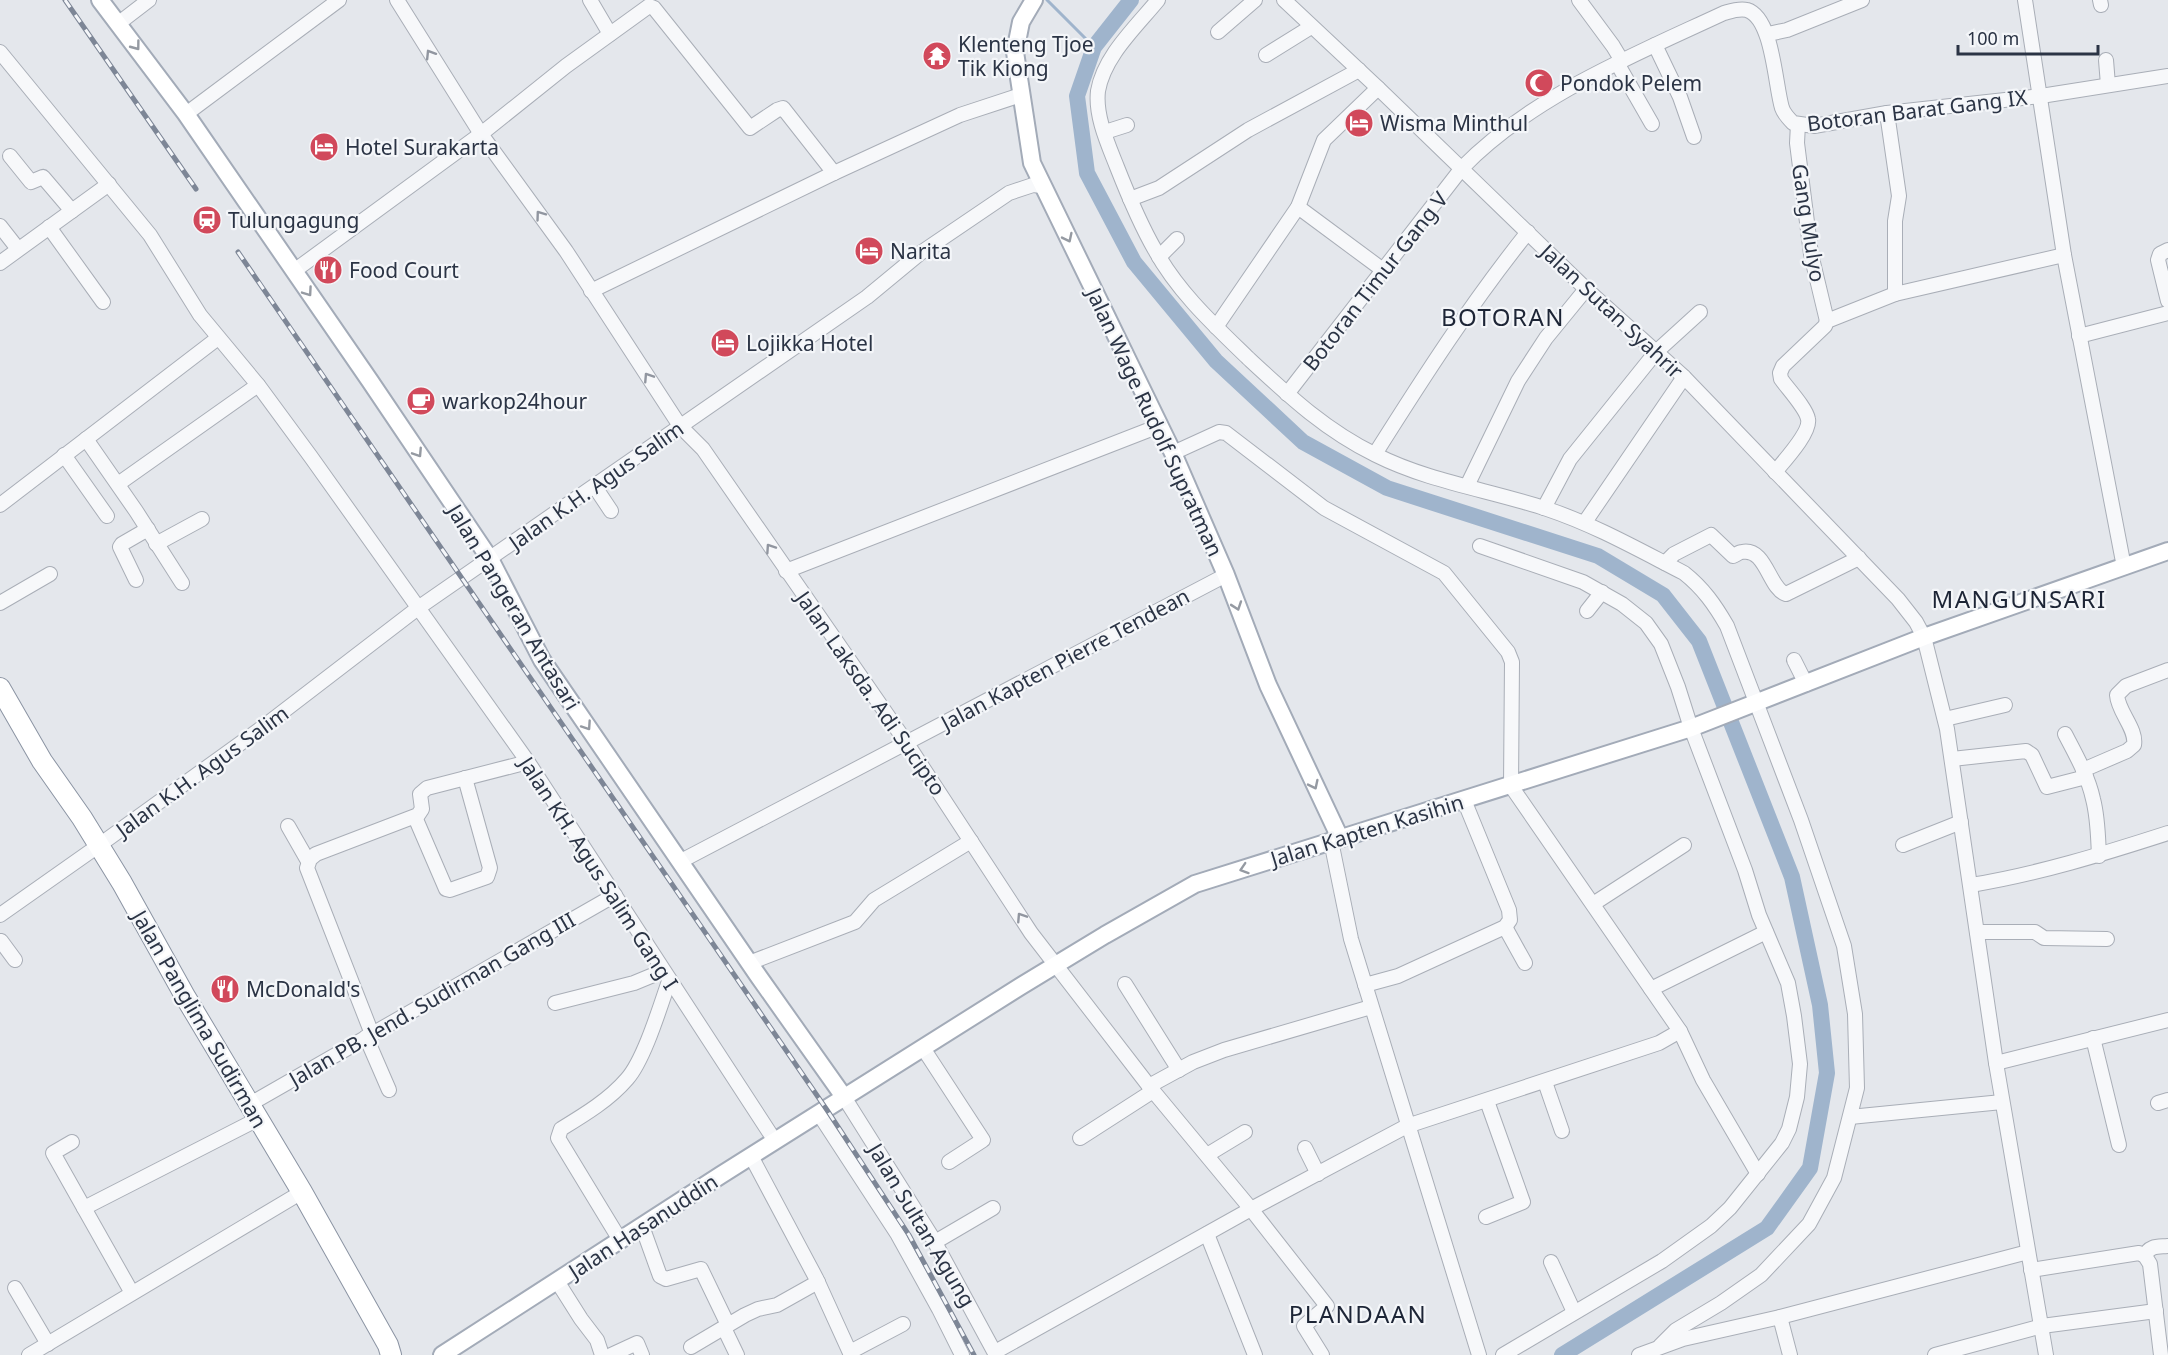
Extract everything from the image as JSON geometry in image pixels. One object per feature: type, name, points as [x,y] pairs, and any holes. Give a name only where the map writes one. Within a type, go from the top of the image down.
[{"type":"highway","name":"Jalan Panglima Sudirman","points":[[0,688],[42,761],[82,818],[122,883],[186,998],[302,1192],[388,1345],[391,1355]]},
{"type":"main road","name":"Jalan Pangeran Antasari","points":[[100,0],[186,114],[490,559],[542,660],[749,963],[844,1097]]},
{"type":"main road","name":"Jalan Wage Rudolf Supratman","points":[[1034,0],[1021,22],[1015,52],[1029,150],[1036,174],[1173,453],[1226,575],[1268,686],[1335,840]]},
{"type":"main road","name":"Jalan Kapten Kasihin","points":[[844,1097],[1057,964],[1195,884],[1693,728],[1924,637],[2168,551]]},
{"type":"main road","name":"Jalan Hasanuddin","points":[[442,1355],[844,1097]]},
{"type":"street","points":[[118,23],[149,0]]},
{"type":"street","points":[[186,114],[339,0]]},
{"type":"street","name":"Jalan Laksda. Adi Sucipto","points":[[397,0],[481,134],[566,250],[680,426],[703,449],[906,742],[1031,933],[1151,1089],[1251,1209],[1327,1306],[1304,1326],[1322,1355]]},
{"type":"street","points":[[590,0],[610,34]]},
{"type":"street","points":[[1158,0],[1116,52],[1101,79],[1098,99],[1105,132],[1130,199],[1159,257],[1180,288],[1216,327],[1317,420],[1374,454],[1425,476],[1544,508],[1585,522],[1684,573],[1711,599],[1727,626],[1753,705],[1813,853],[1844,946],[1856,1014],[1857,1088],[1834,1178],[1809,1224],[1761,1275],[1676,1330],[1660,1346]]},
{"type":"street","points":[[1218,32],[1255,0]]},
{"type":"street","name":"Jalan Sutan Syahrir","points":[[1284,0],[1586,289],[1684,377],[1898,599],[1916,622],[1924,637],[1945,719],[1971,885],[1995,1063],[2046,1355]]},
{"type":"street","points":[[1579,0],[1613,45],[1619,62],[1652,124]]},
{"type":"street","points":[[1796,124],[1782,108],[1768,34],[1779,33],[1862,0]]},
{"type":"street","points":[[2025,0],[2064,255],[2124,567]]},
{"type":"street","points":[[294,271],[481,134],[566,66],[647,7],[652,6],[750,128],[783,108],[834,173]]},
{"type":"street","name":"Botoran Timur Gang V","points":[[1287,394],[1462,168],[1480,150],[1530,113],[1619,62],[1736,10],[1751,12],[1768,34]]},
{"type":"street","points":[[1266,56],[1311,27]]},
{"type":"street","points":[[1655,45],[1680,97],[1694,137]]},
{"type":"street","name":"Jalan KH. Agus Salim Gang I","points":[[2,57],[110,184],[157,244],[176,279],[218,338],[258,385],[528,762],[775,1141]]},
{"type":"street","points":[[2106,60],[2108,85]]},
{"type":"street","points":[[1130,199],[1159,188],[1248,130],[1359,70]]},
{"type":"street","name":"Botoran Barat Gang IX","points":[[1796,124],[1814,126],[1887,113],[2041,96],[2168,76]]},
{"type":"street","points":[[1216,327],[1298,207],[1324,140],[1378,88]]},
{"type":"street","points":[[591,291],[834,173],[960,115],[1021,95]]},
{"type":"street","points":[[1887,113],[1899,196],[1895,221],[1895,294]]},
{"type":"street","name":"Gang Mulyo","points":[[1796,124],[1811,254],[1827,321]]},
{"type":"street","points":[[1105,132],[1127,125]]},
{"type":"street","points":[[10,156],[31,182],[43,177],[72,211]]},
{"type":"street","points":[[0,263],[110,184]]},
{"type":"street","name":"Jalan K.H. Agus Salim","points":[[0,915],[263,727],[418,608],[867,297],[919,254],[1009,193],[1027,187],[1042,186]]},
{"type":"street","points":[[1298,207],[1383,270]]},
{"type":"street","points":[[0,226],[18,249]]},
{"type":"street","points":[[49,227],[104,302]]},
{"type":"street","points":[[1374,454],[1448,340],[1492,277],[1528,232]]},
{"type":"street","points":[[1159,257],[1177,239]]},
{"type":"street","points":[[2168,250],[2160,255],[2158,260],[2168,301]]},
{"type":"street","points":[[1776,472],[1807,431],[1809,420],[1781,379],[1780,373],[1783,366],[1825,326],[1827,321],[1895,294],[2064,255]]},
{"type":"street","points":[[1467,486],[1518,381],[1546,338],[1586,289]]},
{"type":"street","points":[[1544,508],[1570,459],[1656,352],[1700,312]]},
{"type":"street","points":[[2079,336],[2168,313]]},
{"type":"street","points":[[0,505],[218,338]]},
{"type":"street","points":[[1585,522],[1684,377]]},
{"type":"street","points":[[118,484],[258,385]]},
{"type":"street","points":[[786,571],[1159,426]]},
{"type":"street","points":[[1173,453],[1219,432],[1226,433],[1324,508],[1444,573],[1508,652],[1512,662],[1517,680],[1511,786],[1680,1031],[1703,1080],[1758,1174]]},
{"type":"street","points":[[86,439],[182,583]]},
{"type":"street","points":[[64,455],[107,516]]},
{"type":"street","points":[[595,487],[611,510]]},
{"type":"street","points":[[156,544],[202,519]]},
{"type":"street","points":[[136,580],[120,547],[148,529]]},
{"type":"street","points":[[1665,563],[1676,553],[1711,536],[1733,556],[1742,552],[1751,553],[1765,564],[1777,589],[1786,594],[1859,558]]},
{"type":"street","points":[[1480,546],[1559,572],[1602,592],[1623,604],[1646,623],[1661,644],[1745,870],[1759,915],[1788,983],[1800,1064],[1797,1097],[1789,1129],[1782,1143],[1730,1208],[1711,1226],[1662,1261],[1503,1355]]},
{"type":"street","points":[[0,603],[50,574]]},
{"type":"street","name":"Jalan Kapten Pierre Tendean","points":[[681,861],[1226,575]]},
{"type":"street","points":[[1587,611],[1602,592]]},
{"type":"street","points":[[1794,660],[1806,684]]},
{"type":"street","points":[[1952,759],[2026,751],[2032,755],[2043,784],[2047,787],[2084,773],[2127,751],[2134,745],[2134,738],[2118,703],[2117,695],[2126,686],[2168,670]]},
{"type":"street","points":[[1945,719],[2005,705]]},
{"type":"street","points":[[2066,734],[2084,773],[2096,810],[2098,856]]},
{"type":"street","points":[[308,861],[316,854],[415,817],[421,812],[420,794],[423,790],[528,762]]},
{"type":"street","points":[[415,817],[446,889],[450,890],[487,877],[490,868],[465,778]]},
{"type":"street","points":[[1365,985],[1398,976],[1504,927],[1510,920],[1509,910],[1464,800]]},
{"type":"street","points":[[1903,845],[1961,822]]},
{"type":"street","points":[[288,826],[308,861],[307,868],[389,1090]]},
{"type":"street","points":[[1971,885],[2001,880],[2098,856],[2168,833]]},
{"type":"street","points":[[1335,840],[1351,939],[1479,1355]]},
{"type":"street","points":[[749,963],[855,922],[874,900],[971,841]]},
{"type":"street","points":[[1593,904],[1684,846]]},
{"type":"street","name":"Jalan PB. Jend. Sudirman Gang III","points":[[84,1208],[254,1112],[369,1036],[615,894]]},
{"type":"street","points":[[1504,927],[1525,963]]},
{"type":"street","points":[[1651,989],[1766,932]]},
{"type":"street","points":[[1977,932],[2035,932],[2044,938],[2107,939]]},
{"type":"street","points":[[1,941],[15,960]]},
{"type":"street","points":[[555,1003],[666,976]]},
{"type":"street","points":[[620,1240],[558,1138],[558,1133],[596,1107],[628,1078],[638,1061],[666,976]]},
{"type":"street","points":[[1125,984],[1179,1070]]},
{"type":"street","points":[[1080,1138],[1193,1062],[1254,1040],[1371,1007]]},
{"type":"street","points":[[1995,1063],[2168,1020]]},
{"type":"street","points":[[996,1354],[1251,1209],[1407,1126],[1659,1043],[1680,1031]]},
{"type":"street","points":[[2093,1038],[2119,1145]]},
{"type":"street","points":[[922,1048],[983,1140],[949,1162]]},
{"type":"street","points":[[1545,1082],[1562,1131]]},
{"type":"street","name":"Jalan Sultan Agung","points":[[844,1097],[935,1242],[996,1354]]},
{"type":"street","points":[[1486,1217],[1523,1202],[1487,1101]]},
{"type":"street","points":[[1850,1118],[2002,1102]]},
{"type":"street","points":[[819,1114],[898,1235],[962,1355]]},
{"type":"street","points":[[1207,1155],[1245,1132]]},
{"type":"street","points":[[72,1142],[53,1153],[132,1293]]},
{"type":"street","points":[[1305,1148],[1318,1174]]},
{"type":"street","points":[[751,1156],[818,1282],[851,1353],[903,1324]]},
{"type":"street","points":[[28,1355],[302,1192]]},
{"type":"street","points":[[935,1242],[993,1208]]},
{"type":"street","points":[[642,1226],[660,1276],[666,1279],[701,1269],[737,1355]]},
{"type":"street","points":[[1207,1234],[1256,1355]]},
{"type":"street","points":[[2145,1256],[2146,1252],[2152,1248],[2168,1246]]},
{"type":"street","points":[[1639,1355],[1683,1339],[1780,1317],[2028,1252]]},
{"type":"street","points":[[2031,1270],[2139,1253],[2145,1256],[2150,1264],[2161,1355]]},
{"type":"street","points":[[1551,1262],[1574,1312]]},
{"type":"street","points":[[557,1281],[597,1340],[602,1355]]},
{"type":"street","points":[[691,1347],[758,1309],[777,1305],[818,1282]]},
{"type":"street","points":[[15,1288],[48,1344]]},
{"type":"street","points":[[1935,1355],[2042,1326],[2156,1311]]},
{"type":"street","points":[[1780,1317],[1790,1355]]},
{"type":"street","points":[[611,1355],[634,1343],[639,1345],[642,1355]]},
{"type":"waterway","points":[[1047,0],[1094,47]]},
{"type":"waterway","points":[[1131,0],[1094,47],[1077,96],[1087,173],[1134,262],[1216,361],[1303,442],[1387,488],[1598,556],[1663,595],[1699,641],[1792,877],[1820,1005],[1827,1073],[1810,1168],[1767,1228],[1562,1355]]},
{"type":"railway","points":[[65,0],[196,189]]},
{"type":"railway","points":[[238,252],[827,1110],[909,1235],[974,1355]]},
{"type":"place","name":"Klenteng Tjoe Tik Kiong","points":[[937,56]]},
{"type":"place","name":"Pondok Pelem","points":[[1539,83]]},
{"type":"place","name":"Wisma Minthul","points":[[1359,123]]},
{"type":"place","name":"Hotel Surakarta","points":[[324,147]]},
{"type":"place","name":"Tulungagung","points":[[207,220]]},
{"type":"place","name":"Narita","points":[[869,251]]},
{"type":"place","name":"Food Court","points":[[328,270]]},
{"type":"place","name":"Lojikka Hotel","points":[[725,343]]},
{"type":"place","name":"warkop24hour","points":[[421,401]]},
{"type":"place","name":"McDonald's","points":[[225,989]]},
{"type":"district","name":"BOTORAN","points":[[1503,316]]},
{"type":"district","name":"MANGUNSARI","points":[[2019,598]]},
{"type":"district","name":"PLANDAAN","points":[[1358,1313]]}]
